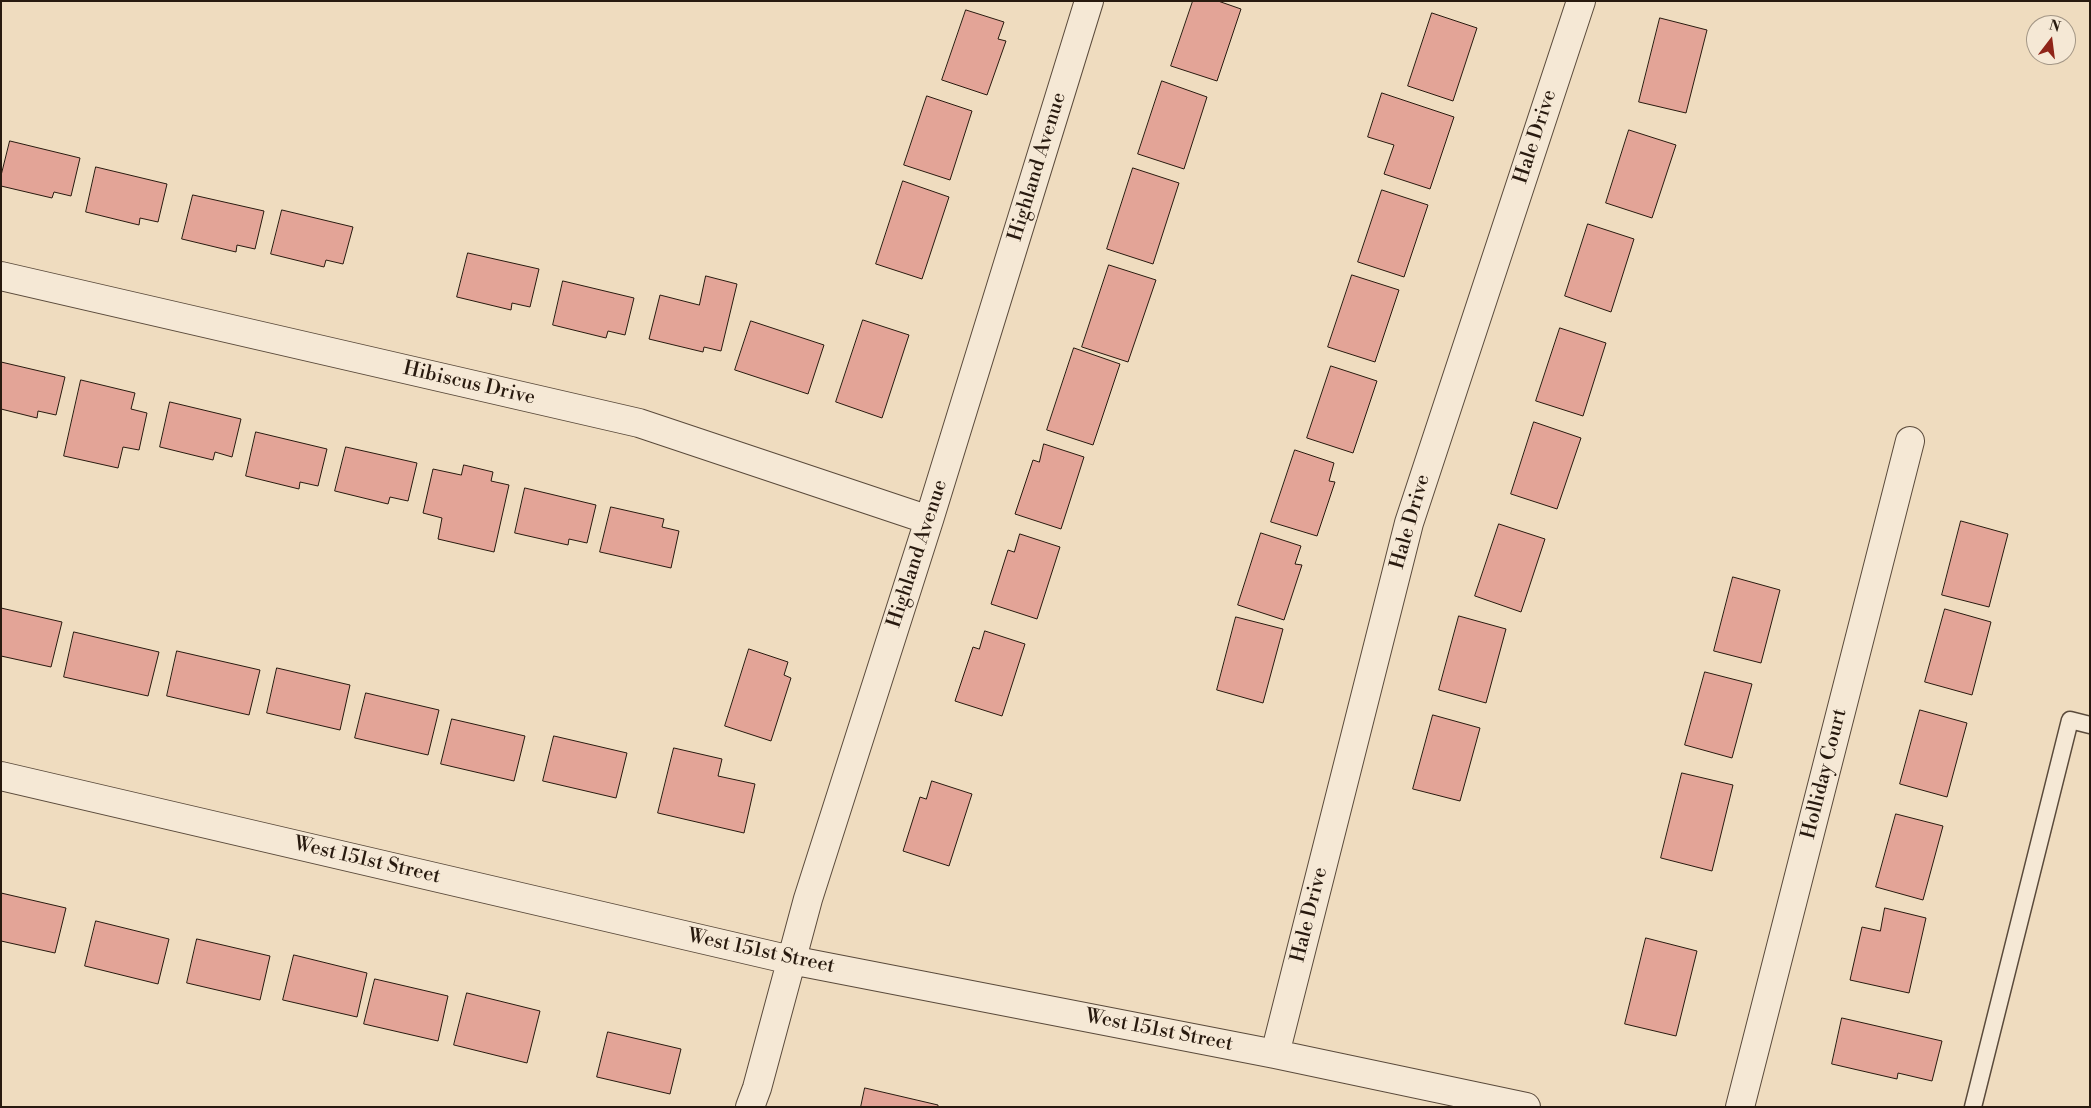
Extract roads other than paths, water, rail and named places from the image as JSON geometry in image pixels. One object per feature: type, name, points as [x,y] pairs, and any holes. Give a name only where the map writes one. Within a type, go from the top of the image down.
[{"type":"street","name":"Highland Avenue","points":[[750,1107],[757,1088],[808,899],[929,520],[1089,1]]},
{"type":"street","name":"Hale Drive","points":[[1275,1054],[1409,522],[1581,1]]},
{"type":"street","name":"Hibiscus Drive","points":[[1,276],[639,423],[929,520]]},
{"type":"street","name":"Holliday Court","points":[[1740,1107],[1910,441]]},
{"type":"street","name":"West 151st Street","points":[[1,776],[791,960],[1275,1054],[1526,1107]]},
{"type":"lane","points":[[1973,1105],[2070,720],[2090,725]]}]
